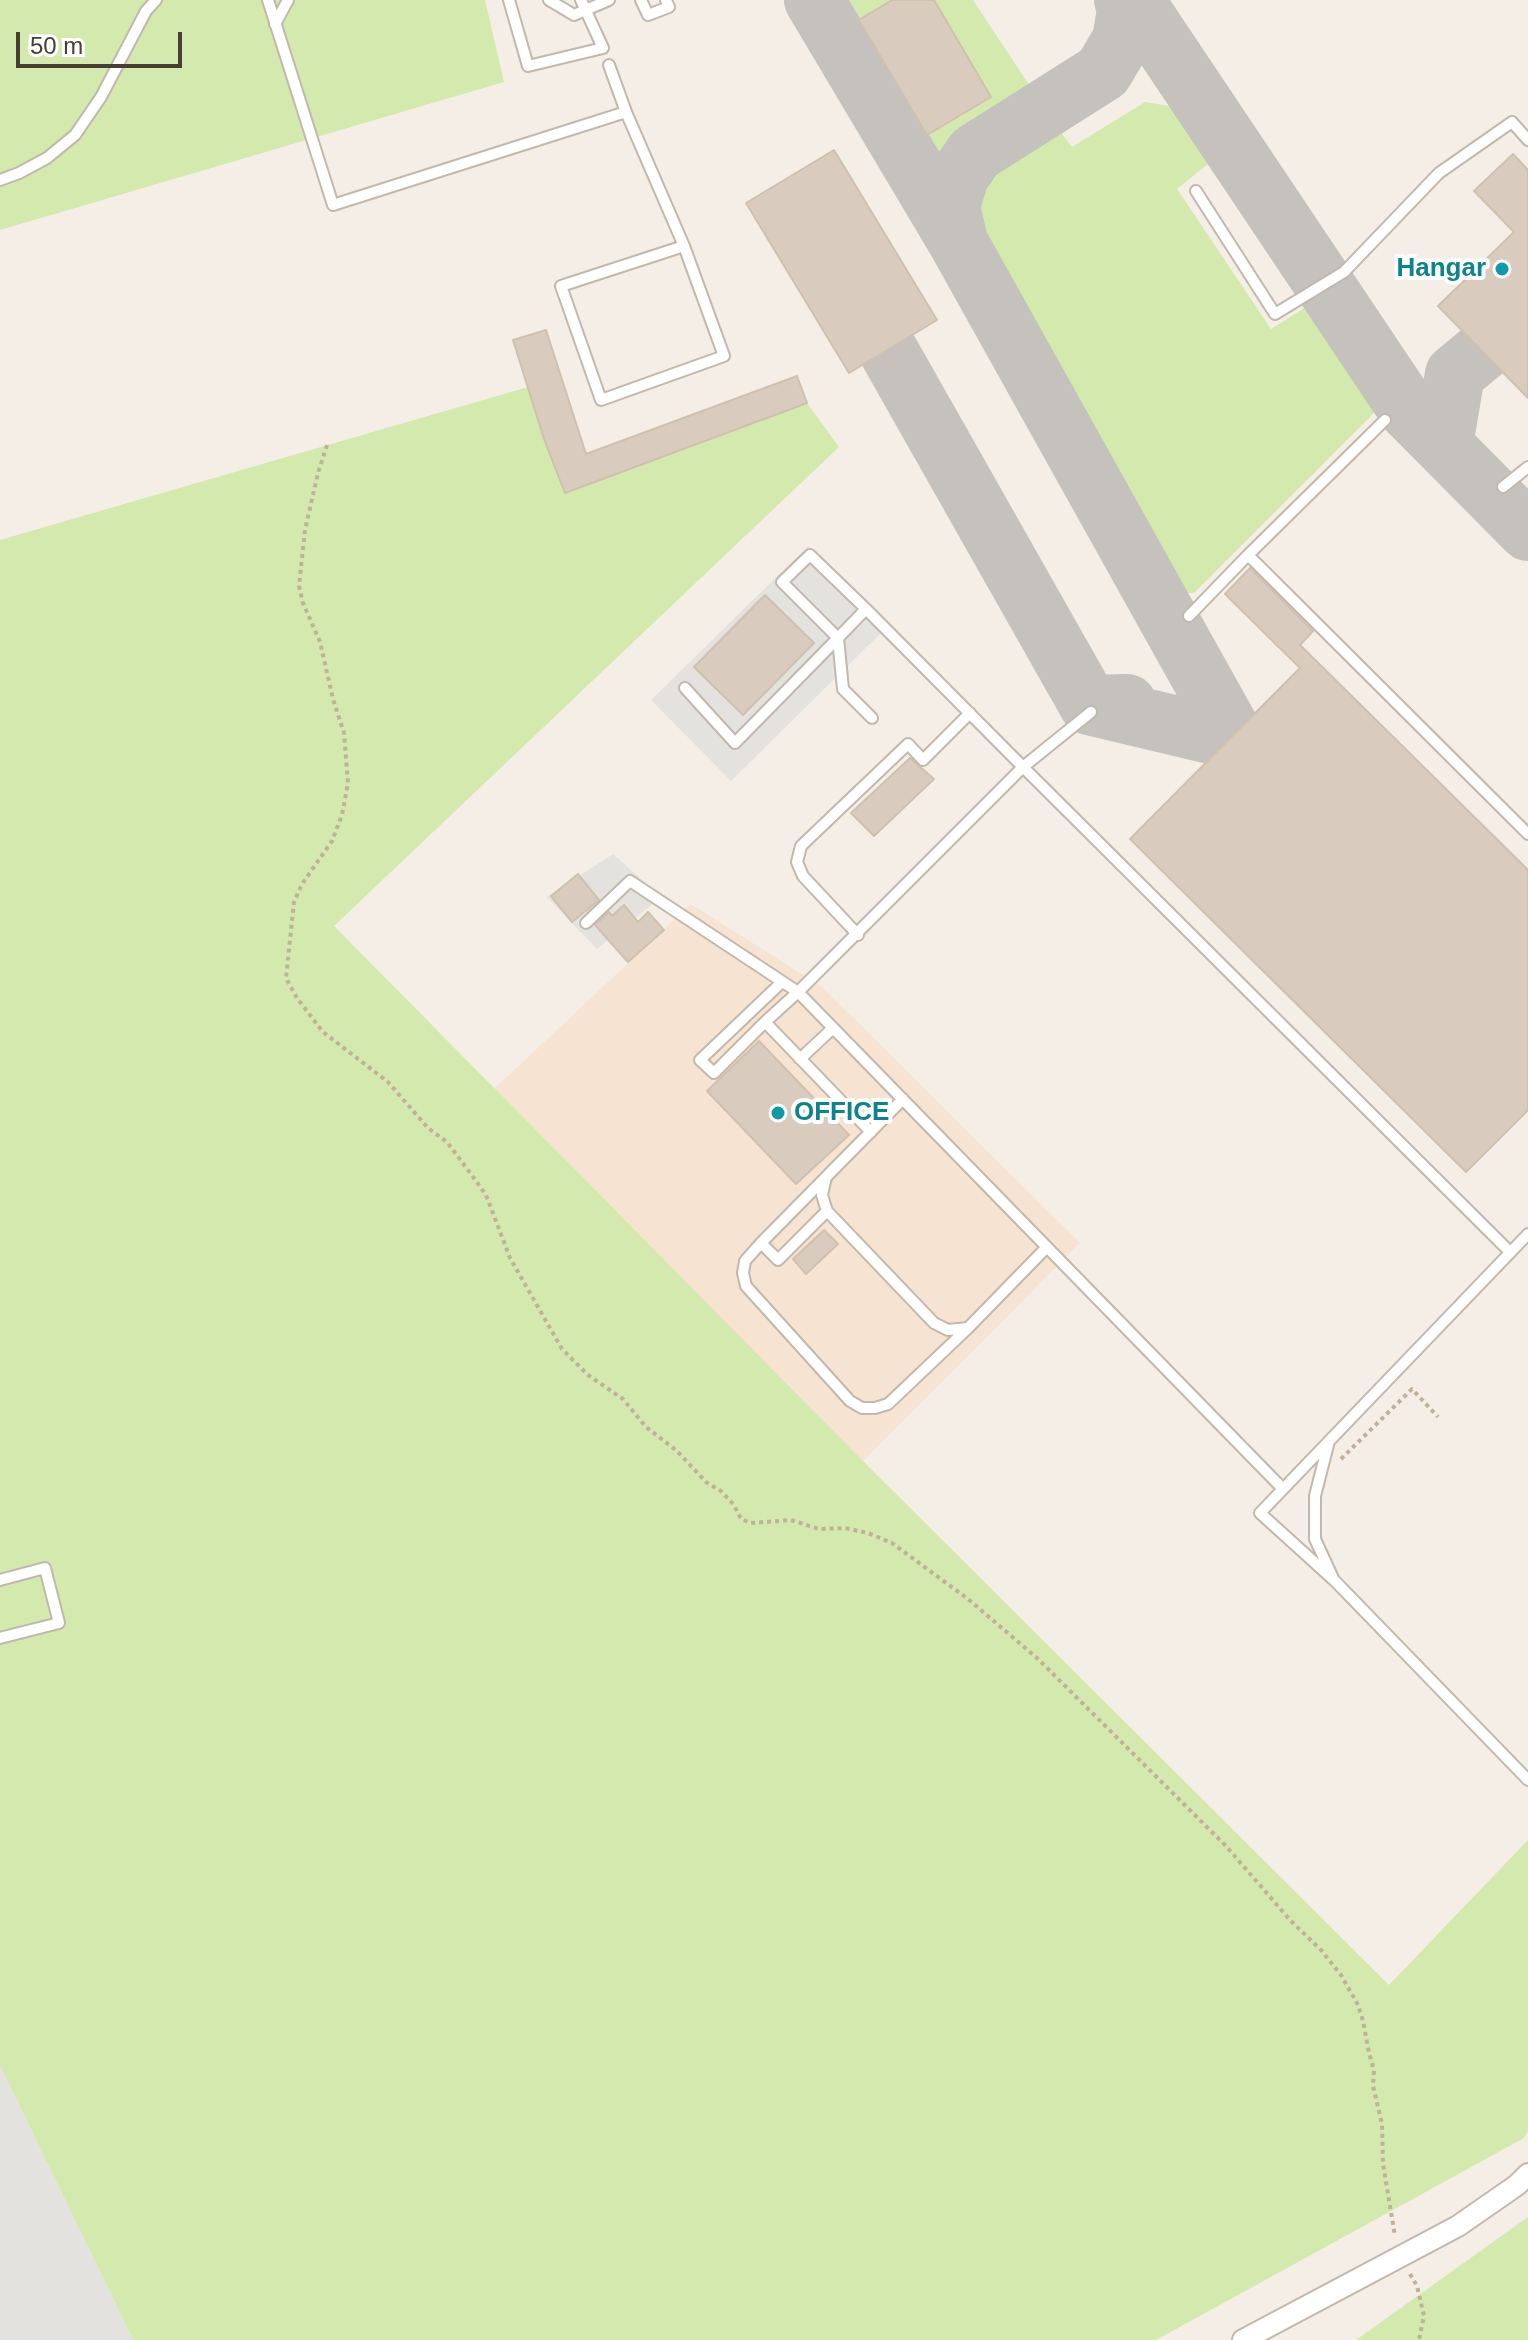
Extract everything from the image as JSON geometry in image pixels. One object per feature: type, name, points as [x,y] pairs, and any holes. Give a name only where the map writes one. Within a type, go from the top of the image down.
[{"type":"street","points":[[1243,2340],[1458,2226],[1528,2174]]},
{"type":"lane","points":[[0,180],[47,158],[75,135],[101,97],[146,11],[156,0]]},
{"type":"lane","points":[[268,0],[333,205],[626,112]]},
{"type":"lane","points":[[275,24],[288,0]]},
{"type":"lane","points":[[509,0],[528,66],[603,48],[583,5]]},
{"type":"lane","points":[[549,0],[574,15],[583,5],[609,0]]},
{"type":"lane","points":[[641,0],[648,15],[669,7],[666,0]]},
{"type":"lane","points":[[609,65],[684,246],[724,356],[601,400],[561,286],[684,246]]},
{"type":"lane","points":[[1196,191],[1275,314],[1344,272],[1439,173],[1512,122],[1528,140]]},
{"type":"lane","points":[[1189,616],[1385,420]]},
{"type":"lane","points":[[1503,487],[1528,467]]},
{"type":"lane","points":[[872,718],[843,689],[838,638],[782,582],[810,555],[1510,1252]]},
{"type":"lane","points":[[1248,555],[1528,834]]},
{"type":"lane","points":[[685,688],[735,743],[866,609]]},
{"type":"lane","points":[[782,982],[700,1060],[714,1073],[858,935],[1023,767],[1091,712]]},
{"type":"lane","points":[[858,935],[803,876],[797,862],[801,846],[908,744],[923,760],[970,713]]},
{"type":"lane","points":[[586,923],[630,881],[798,992],[1283,1489]]},
{"type":"lane","points":[[765,1022],[871,1132]]},
{"type":"lane","points":[[800,1059],[833,1028]]},
{"type":"lane","points":[[903,1099],[745,1261],[743,1273],[746,1286],[850,1401],[862,1408],[888,1404],[1046,1248]]},
{"type":"lane","points":[[826,1177],[822,1195],[827,1211],[934,1323],[948,1330],[968,1328]]},
{"type":"lane","points":[[761,1243],[778,1260],[827,1211]]},
{"type":"lane","points":[[1528,1234],[1260,1513],[1335,1581],[1528,1780]]},
{"type":"lane","points":[[1329,1441],[1315,1496],[1315,1539],[1335,1581]]},
{"type":"lane","points":[[0,1580],[45,1568],[59,1623],[0,1638]]},
{"type":"path","points":[[327,445],[305,530],[299,586],[320,642],[344,733],[348,783],[342,815],[332,841],[302,884],[294,902],[286,978],[297,998],[323,1032],[388,1082],[428,1128],[447,1142],[486,1195],[510,1258],[562,1349],[588,1375],[623,1399],[646,1427],[677,1451],[706,1482],[721,1491],[734,1505],[741,1519],[751,1523],[791,1520],[819,1529],[845,1528],[868,1533],[892,1543],[968,1599],[1037,1658],[1226,1846],[1290,1920],[1321,1950],[1341,1975],[1363,2021],[1374,2070],[1373,2086],[1382,2124],[1383,2164],[1395,2236],[1417,2286],[1424,2316],[1419,2340]]},
{"type":"path","points":[[1341,1459],[1412,1389],[1438,1417]]},
{"type":"shaded area","points":[[808,546],[888,626],[731,781],[651,700]]},
{"type":"shaded area","points":[[613,854],[661,897],[597,949],[547,897]]},
{"type":"shaded area","points":[[691,904],[822,987],[1080,1243],[863,1461],[491,1092]]},
{"type":"shaded area","points":[[0,2066],[133,2340],[0,2340]]},
{"type":"green space","points":[[0,0],[485,0],[504,82],[0,230]]},
{"type":"green space","points":[[827,0],[973,0],[1032,89],[1026,105],[926,166]]},
{"type":"green space","points":[[1145,102],[1193,110],[1213,142],[1208,164],[1177,189],[1271,329],[1309,305],[1329,309],[1386,401],[1194,593],[1169,593],[974,242],[980,240],[971,226],[979,221],[969,204],[975,201],[970,189],[983,181],[980,175],[999,163],[996,159],[1041,130],[1049,137],[1060,131],[1072,147]]},
{"type":"green space","points":[[528,387],[565,492],[807,403],[839,447],[334,926],[863,1461],[1389,1985],[1528,1840],[1528,2131],[1524,2138],[1156,2340],[133,2340],[0,2066],[0,540]]},
{"type":"green space","points":[[1528,2217],[1528,2340],[1356,2340]]},
{"type":"building","points":[[892,0],[934,0],[991,97],[927,135],[859,20]]},
{"type":"building","points":[[834,150],[937,320],[849,373],[746,203]]},
{"type":"building","name":"Hangar","points":[[1513,154],[1528,170],[1528,398],[1438,306],[1514,232],[1474,191]]},
{"type":"building","points":[[546,330],[586,454],[797,376],[807,403],[565,493],[544,439],[513,340]]},
{"type":"building","points":[[1250,568],[1313,631],[1300,645],[1528,870],[1528,1110],[1466,1172],[1130,839],[1300,668],[1225,594]]},
{"type":"building","points":[[765,595],[814,643],[743,715],[694,667]]},
{"type":"building","points":[[910,758],[934,779],[874,836],[851,813]]},
{"type":"building","points":[[578,874],[599,900],[572,922],[551,896]]},
{"type":"building","points":[[624,905],[638,922],[648,912],[664,930],[628,962],[595,925],[609,912],[612,916]]},
{"type":"building","name":"OFFICE","points":[[759,1041],[849,1135],[796,1184],[707,1091]]},
{"type":"building","points":[[824,1230],[838,1244],[806,1274],[793,1259]]},
{"type":"taxiway","points":[[814,0],[958,242],[1236,740],[1089,705]]},
{"type":"taxiway","points":[[958,242],[950,207],[959,176],[975,153],[1103,72],[1122,40],[1127,10],[1124,0]]},
{"type":"taxiway","points":[[1134,0],[1409,411],[1528,531]]},
{"type":"taxiway","points":[[1443,445],[1455,374],[1490,345]]},
{"type":"taxiway","points":[[889,352],[1089,705],[1127,704]]},
{"type":"place","name":"Hangar","points":[[1502,269]]},
{"type":"place","name":"OFFICE","points":[[778,1113]]}]
